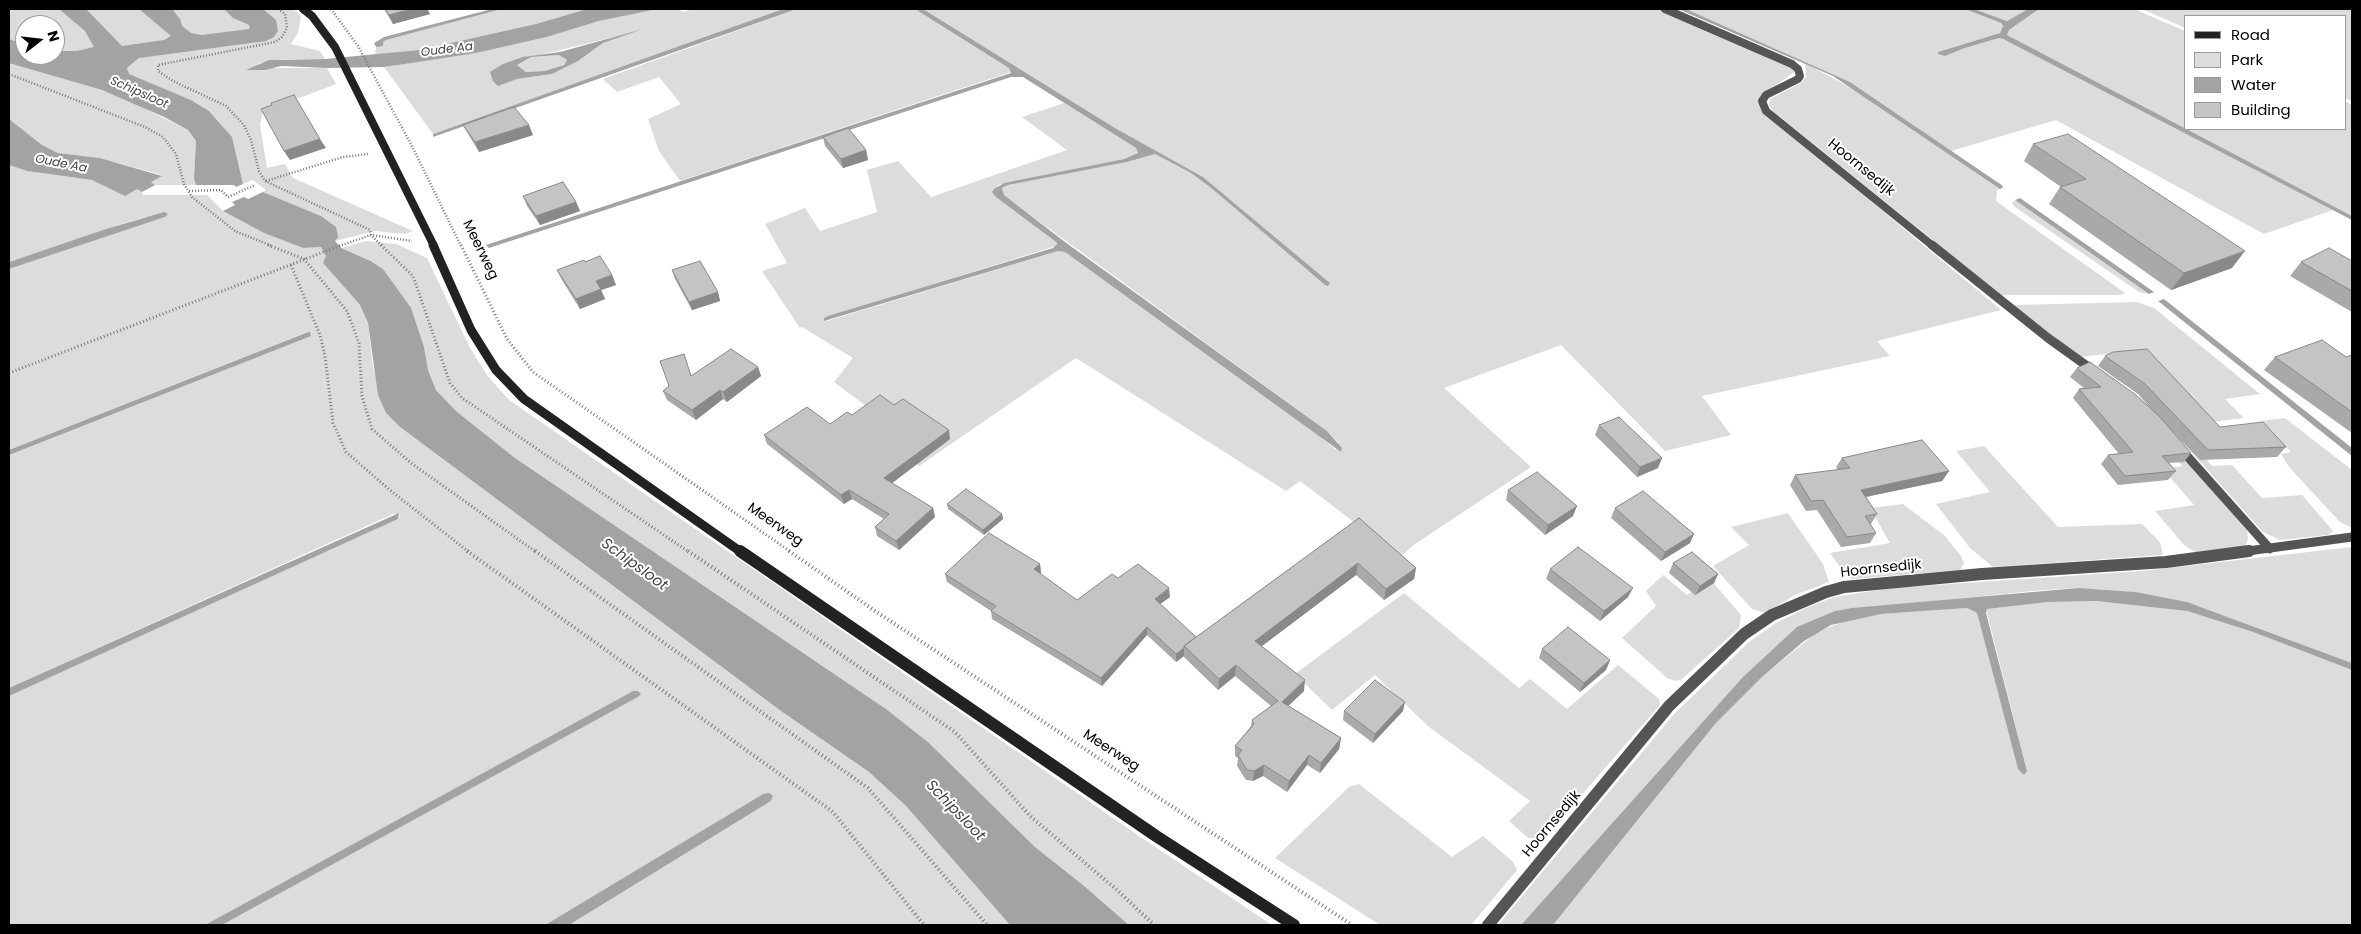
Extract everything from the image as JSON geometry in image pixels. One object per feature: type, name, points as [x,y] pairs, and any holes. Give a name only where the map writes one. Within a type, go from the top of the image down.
[{"type":"main road","points":[[303,9],[312,16],[335,47],[429,236],[472,330],[496,370],[524,399],[755,562],[1148,830],[1294,925]]},
{"type":"street","name":"Hoornsedijk","points":[[1665,9],[1792,64],[1798,69],[1800,76],[1798,79],[1766,95],[1762,102],[1766,111],[2048,338],[2101,376]]},
{"type":"street","points":[[2175,442],[2270,549]]},
{"type":"street","name":"Hoornsedijk","points":[[1488,925],[1669,706],[1744,634],[1772,615],[1826,592],[1844,587],[1982,574],[2166,562],[2352,537]]},
{"type":"path","points":[[278,9],[285,14],[287,28],[282,37],[275,42],[158,65],[158,71],[173,81],[226,106],[244,125],[251,140],[259,171],[265,181],[370,230],[371,235],[413,276],[450,383],[462,398],[955,732],[1030,816],[1118,891],[1154,925]]},
{"type":"path","name":"Meerweg","points":[[331,9],[358,46],[414,150],[507,340],[533,372],[874,611],[1352,925]]},
{"type":"path","points":[[9,74],[145,127],[162,137],[176,154],[188,191],[192,197],[235,231],[304,259],[347,311],[358,343],[362,396],[372,429],[411,463],[868,788],[987,925]]},
{"type":"path","points":[[265,181],[344,157],[414,150]]},
{"type":"path","points":[[188,191],[221,190],[228,197],[255,186]]},
{"type":"path","points":[[9,373],[344,243],[371,235],[404,241],[429,236]]},
{"type":"path","points":[[291,265],[320,335],[325,356],[333,423],[346,452],[391,491],[475,557],[833,812],[924,925]]},
{"type":"green space","points":[[9,9],[293,9],[301,16],[298,33],[291,44],[320,51],[325,59],[284,59],[256,64],[268,68],[327,68],[336,84],[263,112],[260,125],[267,168],[285,164],[293,178],[413,231],[405,234],[375,231],[335,241],[321,216],[263,192],[266,190],[253,180],[243,184],[232,137],[209,111],[191,100],[128,74],[127,68],[135,61],[65,65],[65,15],[15,15],[15,65],[62,65],[25,67],[102,90],[188,130],[196,141],[194,179],[196,185],[155,185],[151,182],[162,175],[100,158],[58,153],[42,145],[9,119]]},
{"type":"green space","points":[[502,9],[587,9],[536,24],[419,50],[375,55],[376,47],[383,46],[383,42],[386,40]]},
{"type":"green space","points":[[658,9],[677,9],[683,12],[693,9],[783,9],[433,134],[384,67],[476,53],[547,37],[599,21]],"holes":[[[630,33],[603,43],[578,61],[552,74],[517,79],[503,64]]]},
{"type":"green space","points":[[797,9],[915,9],[1010,68],[1011,72],[680,181],[659,151],[648,119],[681,104],[659,77],[617,92],[603,79]]},
{"type":"green space","points":[[923,9],[1658,9],[1797,70],[1760,96],[1759,102],[1807,148],[2001,310],[1877,341],[1890,356],[1702,396],[1731,435],[1665,451],[1561,345],[1444,388],[1531,467],[1415,544],[1400,557],[1300,481],[1286,491],[1076,358],[919,466],[865,432],[878,415],[834,382],[853,358],[802,327],[800,328],[762,271],[787,263],[765,224],[805,208],[820,231],[877,212],[867,170],[898,161],[931,197],[1067,150],[1022,117],[1064,103],[1136,148],[1138,153],[1124,159],[998,185],[998,198],[1056,242],[1056,246],[824,318],[827,321],[1058,251],[1065,252],[1316,433],[1336,450],[1338,442],[1327,431],[1003,195],[1002,188],[1008,185],[1127,162],[1155,154],[1191,173],[1210,187],[1325,285],[1330,283],[1203,177],[1115,128]]},
{"type":"green space","points":[[1686,9],[1965,9],[2001,23],[2003,26],[2000,33],[1938,52],[1945,56],[1999,38],[2003,39],[2333,210],[2264,234],[2056,120],[1951,151],[1850,82]]},
{"type":"green space","points":[[1974,9],[2028,9],[2007,21]]},
{"type":"green space","points":[[2039,9],[2134,9],[2184,31],[2184,128],[2007,35],[2009,30]]},
{"type":"green space","points":[[2142,9],[2352,9],[2352,101],[2346,98],[2346,15],[2184,15],[2184,28]]},
{"type":"green space","points":[[559,55],[568,60],[563,65],[544,71],[526,72],[517,65],[531,57]]},
{"type":"green space","points":[[1805,63],[1858,92],[2000,189],[1997,190],[1996,201],[2125,293],[2121,295],[2001,295],[1773,111],[1769,105],[1770,99],[1801,83],[1806,77]]},
{"type":"green space","points":[[2346,102],[2352,105],[2352,216],[2187,130],[2346,130]]},
{"type":"green space","points":[[9,165],[27,171],[92,180],[109,187],[137,189],[143,195],[207,195],[223,211],[264,233],[303,248],[321,247],[326,256],[323,263],[360,305],[368,323],[373,367],[386,413],[400,427],[781,711],[869,772],[906,806],[1010,925],[569,925],[771,801],[773,796],[763,794],[545,925],[222,925],[638,697],[640,694],[633,691],[205,925],[9,925],[9,696],[398,519],[400,516],[399,514],[393,514],[9,688],[9,455],[310,336],[310,332],[9,450],[9,269],[165,217],[146,217],[131,221],[9,262]]},
{"type":"green space","points":[[2015,200],[2149,294],[2139,292],[2015,207],[2012,203]]},
{"type":"green space","points":[[366,241],[396,244],[427,258],[470,348],[487,375],[509,400],[1142,838],[1272,925],[1129,925],[1035,847],[928,742],[886,709],[515,458],[456,411],[436,390],[428,370],[424,347],[383,269],[372,261],[341,248]]},
{"type":"green space","points":[[2137,302],[2154,308],[2260,394],[2225,399],[2244,418],[2203,423],[2137,351],[2079,357],[2015,307],[2015,305]]},
{"type":"green space","points":[[2128,405],[2148,418],[2247,530],[2248,539],[2245,546],[2195,552],[2184,545],[2155,511],[2194,505],[2163,469],[2182,466]]},
{"type":"green space","points":[[2285,418],[2352,470],[2352,528],[2340,522],[2289,467],[2281,454],[2291,452],[2261,421]]},
{"type":"green space","points":[[2187,437],[2212,466],[2232,465],[2262,498],[2302,495],[2333,531],[2328,535],[2280,540],[2263,532],[2179,438]]},
{"type":"green space","points":[[1984,446],[2058,527],[2142,524],[2160,542],[2163,555],[1993,567],[1970,548],[1936,504],[1990,492],[1956,451]]},
{"type":"green space","points":[[1903,504],[1945,536],[1961,556],[1964,563],[1960,570],[1852,579],[1847,577],[1830,553],[1890,543],[1870,508]]},
{"type":"green space","points":[[1788,513],[1823,564],[1829,582],[1795,595],[1765,613],[1752,609],[1713,566],[1749,545],[1731,527]]},
{"type":"green space","points":[[2352,547],[2352,663],[2187,602],[2136,592],[2078,588],[2043,590],[1835,611],[1742,678],[1521,925],[1498,925],[1675,713],[1749,642],[1776,623],[1806,608],[1834,597],[1891,588],[2142,571]]},
{"type":"green space","points":[[1663,575],[1687,595],[1710,579],[1741,615],[1739,628],[1682,679],[1676,681],[1667,678],[1622,638],[1656,606],[1646,591]]},
{"type":"green space","points":[[1404,593],[1519,688],[1530,679],[1567,709],[1618,665],[1659,699],[1660,705],[1543,839],[1528,838],[1509,821],[1530,801],[1429,727],[1375,675],[1332,710],[1295,674]]},
{"type":"green space","points":[[2096,601],[2187,611],[2253,632],[2352,670],[2352,925],[1553,925],[1716,723],[1762,677],[1817,632],[1845,621],[1881,614],[1967,608],[1977,613],[2018,769],[2024,774],[2027,771],[1986,609],[2048,602]]},
{"type":"green space","points":[[1359,784],[1452,857],[1483,836],[1513,862],[1517,870],[1471,925],[1380,925],[1275,858],[1349,787]]},
{"type":"water","name":"Schipsloot","points":[[59,9],[86,9],[122,46],[164,40],[171,36],[139,9],[172,9],[180,19],[182,26],[191,33],[202,35],[249,29],[250,26],[233,18],[224,9],[263,9],[276,20],[278,31],[274,37],[266,41],[139,58],[127,68],[129,74],[191,100],[209,111],[232,137],[243,184],[236,187],[234,185],[196,185],[194,179],[196,141],[188,130],[164,117],[102,90],[16,65],[65,65],[65,51],[77,51],[94,47],[85,31]]},
{"type":"water","points":[[492,9],[502,9],[386,40],[383,42],[383,46],[376,47],[374,43],[384,37]]},
{"type":"water","name":"Oude Aa","points":[[587,9],[658,9],[599,21],[547,37],[476,53],[425,61],[384,67],[327,68],[281,66],[265,70],[246,70],[269,60],[325,59],[419,50],[536,24]]},
{"type":"water","points":[[783,9],[797,9],[433,137],[433,134]]},
{"type":"water","points":[[915,9],[923,9],[1115,128],[1203,177],[1330,283],[1328,286],[1325,285],[1210,187],[1191,173],[1155,154],[1127,162],[1008,185],[1002,188],[1004,195],[1065,242],[1327,431],[1342,448],[1341,452],[1065,252],[1058,251],[824,321],[824,318],[828,316],[1053,248],[1057,244],[1056,242],[996,197],[992,192],[994,189],[1004,183],[1124,159],[1138,153],[1136,148],[1023,77],[1011,77],[489,248],[486,245],[1011,73],[1009,68]]},
{"type":"water","points":[[1678,9],[1686,9],[1850,82],[2003,186],[2002,188],[2000,189],[1833,76]]},
{"type":"water","points":[[1965,9],[1974,9],[2007,21],[2028,9],[2039,9],[2009,30],[2007,35],[2184,128],[2184,130],[2188,130],[2352,216],[2352,220],[2003,39],[1999,38],[1945,56],[1938,54],[1938,52],[2000,33],[2003,26],[2001,23]]},
{"type":"water","points":[[643,29],[603,43],[578,61],[552,74],[517,79],[498,86],[493,81],[490,72],[503,64],[523,57],[560,52]],"holes":[[[559,55],[567,60],[564,65],[544,71],[526,72],[517,65],[531,57]]]},
{"type":"water","points":[[9,39],[15,41],[15,65],[9,63]]},
{"type":"water","name":"Oude Aa","points":[[9,119],[42,145],[58,153],[100,158],[162,176],[151,182],[155,185],[142,192],[137,189],[125,196],[92,180],[27,171],[9,165]]},
{"type":"water","name":"Schipsloot","points":[[263,192],[321,216],[336,227],[338,237],[335,241],[341,248],[371,261],[383,269],[411,308],[424,347],[428,370],[436,390],[456,411],[515,458],[886,709],[928,742],[1035,847],[1129,925],[1010,925],[906,806],[869,772],[781,711],[400,427],[386,413],[378,395],[368,323],[360,305],[323,263],[326,256],[321,247],[303,248],[264,233],[223,211],[235,205],[232,202],[244,197],[248,199]]},
{"type":"water","points":[[2020,198],[2154,292],[2149,294],[2015,200]]},
{"type":"water","points":[[164,212],[168,214],[165,217],[9,269],[9,262],[106,229]]},
{"type":"water","points":[[2164,299],[2352,448],[2352,456],[2158,301]]},
{"type":"water","points":[[310,332],[311,336],[9,455],[9,450]]},
{"type":"water","points":[[399,513],[398,519],[9,696],[9,688]]},
{"type":"water","points":[[2078,588],[2136,592],[2187,602],[2352,663],[2352,670],[2253,632],[2187,611],[2096,601],[2048,602],[1987,609],[1986,613],[2027,771],[2024,775],[2018,769],[1977,613],[1967,608],[1881,614],[1831,625],[1804,641],[1762,677],[1716,723],[1553,925],[1521,925],[1742,678],[1797,627],[1835,611],[1852,608]]},
{"type":"water","points":[[633,691],[638,691],[641,694],[222,925],[205,925]]},
{"type":"water","points":[[769,793],[773,796],[771,801],[569,925],[545,925],[763,794]]},
{"type":"building","points":[[385,9],[412,9],[389,15]]},
{"type":"building","points":[[294,95],[320,139],[284,151],[261,109],[272,105],[271,103]]},
{"type":"building","points":[[514,107],[529,125],[475,142],[463,125]]},
{"type":"building","points":[[848,128],[866,150],[841,159],[823,137]]},
{"type":"building","points":[[2068,134],[2245,251],[2184,273],[2060,187],[2086,179],[2033,144]]},
{"type":"building","points":[[563,182],[576,202],[536,216],[523,196]]},
{"type":"building","points":[[2329,248],[2352,261],[2352,291],[2301,262]]},
{"type":"building","points":[[600,256],[612,275],[596,281],[601,289],[576,299],[557,270]]},
{"type":"building","points":[[700,261],[718,292],[689,302],[672,270]]},
{"type":"building","points":[[2322,340],[2346,357],[2352,355],[2352,412],[2275,357]]},
{"type":"building","points":[[731,349],[758,367],[723,392],[720,390],[692,410],[663,391],[669,386],[660,361],[684,354],[691,376]]},
{"type":"building","points":[[2147,349],[2220,427],[2263,422],[2286,447],[2208,450],[2145,384],[2105,356],[2113,352]]},
{"type":"building","points":[[2090,362],[2136,395],[2159,416],[2191,453],[2162,456],[2176,471],[2125,476],[2108,455],[2133,452],[2079,389],[2101,387],[2077,368]]},
{"type":"building","points":[[880,395],[894,405],[903,399],[949,430],[884,478],[933,508],[896,541],[875,527],[889,514],[849,490],[841,495],[764,435],[807,407],[830,424],[847,412],[852,415]]},
{"type":"building","points":[[1619,417],[1662,458],[1640,467],[1599,425]]},
{"type":"building","points":[[1922,440],[1949,471],[1861,490],[1877,514],[1865,516],[1876,533],[1847,537],[1823,500],[1811,501],[1795,475],[1850,468],[1842,458]]},
{"type":"building","points":[[1537,472],[1577,506],[1548,525],[1508,490]]},
{"type":"building","points":[[966,489],[1002,514],[983,530],[947,504]]},
{"type":"building","points":[[1643,491],[1694,534],[1665,552],[1615,508]]},
{"type":"building","points":[[1359,518],[1416,568],[1386,589],[1358,563],[1255,641],[1305,680],[1282,702],[1341,738],[1321,763],[1309,755],[1289,781],[1264,765],[1254,771],[1247,770],[1238,755],[1242,750],[1235,746],[1254,724],[1252,720],[1278,701],[1236,665],[1219,679],[1184,646]]},
{"type":"building","points":[[989,533],[1040,564],[1034,569],[1077,600],[1112,574],[1118,578],[1138,564],[1169,588],[1155,599],[1196,637],[1176,654],[1147,627],[1101,678],[991,611],[996,606],[945,574]]},
{"type":"building","points":[[1578,547],[1633,588],[1604,611],[1550,569]]},
{"type":"building","points":[[1692,552],[1718,574],[1700,586],[1673,563]]},
{"type":"building","points":[[1568,627],[1610,660],[1584,683],[1542,649]]},
{"type":"building","points":[[1375,680],[1405,702],[1375,734],[1344,711]]}]
